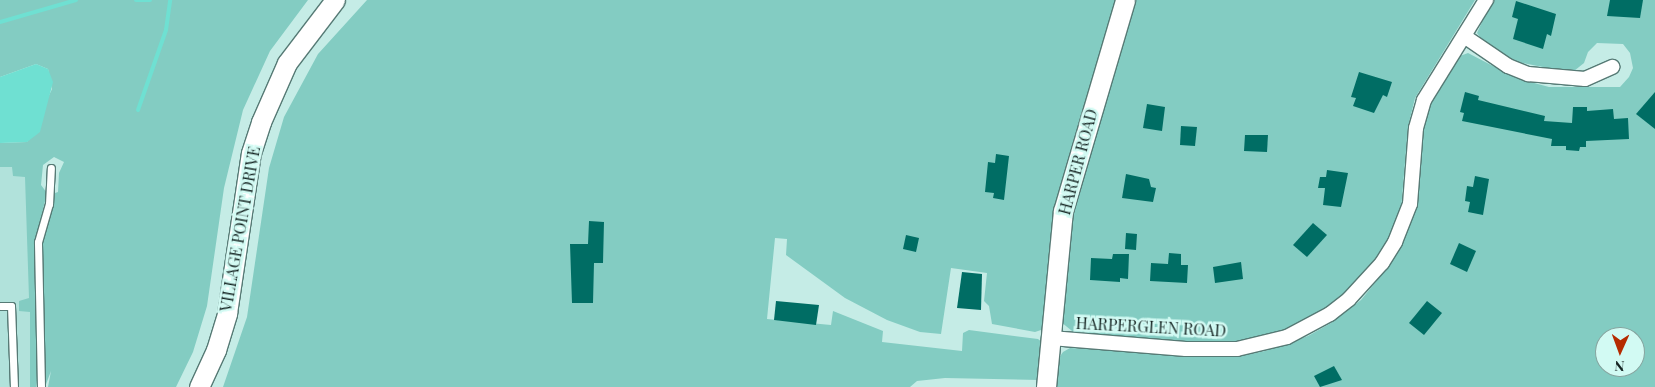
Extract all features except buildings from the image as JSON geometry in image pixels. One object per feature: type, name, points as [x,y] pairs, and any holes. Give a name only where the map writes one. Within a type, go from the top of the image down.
[{"type":"street","name":"VILLAGE POINT DRIVE","points":[[199,387],[216,350],[227,313],[251,153],[260,122],[287,63],[335,0]]},
{"type":"street","name":"HARPER ROAD","points":[[1046,387],[1063,211],[1125,0]]},
{"type":"street","name":"HARPERGLEN ROAD","points":[[1051,338],[1193,349],[1237,348],[1287,337],[1330,314],[1367,282],[1395,242],[1410,204],[1416,128],[1424,100],[1434,79],[1486,0]]},
{"type":"street","points":[[1464,36],[1508,66],[1528,74],[1585,79],[1612,67]]},
{"type":"lane","points":[[41,387],[38,242],[49,204],[51,168]]},
{"type":"lane","points":[[0,306],[11,306],[14,387]]},
{"type":"shaded area","points":[[0,0],[308,0],[270,51],[243,110],[224,188],[207,306],[193,352],[176,387],[48,387],[51,371],[45,387],[42,244],[55,193],[58,192],[59,173],[64,162],[54,157],[43,165],[41,185],[47,193],[34,246],[38,374],[36,387],[30,387],[30,312],[19,311],[19,301],[29,298],[25,177],[13,176],[12,167],[0,167],[0,143],[27,142],[52,89],[48,69],[36,64],[0,77]]},
{"type":"shaded area","points":[[367,0],[1119,0],[1044,329],[1035,332],[992,324],[989,306],[984,301],[987,273],[951,268],[941,334],[920,332],[887,320],[845,298],[786,255],[787,239],[775,238],[767,319],[831,325],[833,311],[883,331],[882,342],[962,351],[963,333],[969,330],[1038,339],[1043,343],[1039,380],[945,378],[917,381],[910,387],[223,387],[247,317],[269,168],[284,117],[318,54]]},
{"type":"shaded area","points":[[1131,0],[1475,0],[1415,98],[1408,127],[1401,210],[1386,245],[1357,284],[1320,314],[1281,333],[1226,346],[1077,335],[1061,322],[1067,247],[1075,193]]},
{"type":"shaded area","points":[[1492,0],[1655,0],[1655,387],[1052,387],[1054,365],[1063,352],[1070,348],[1236,357],[1265,351],[1308,336],[1331,323],[1361,300],[1383,273],[1406,233],[1414,212],[1422,129],[1436,91],[1460,56],[1468,53],[1516,78],[1549,87],[1620,87],[1629,77],[1633,68],[1630,53],[1623,44],[1597,43],[1588,52],[1584,63],[1574,71],[1563,71],[1517,62],[1486,45],[1477,33]]},
{"type":"shaded area","points":[[36,64],[48,69],[53,82],[40,132],[27,142],[0,143],[0,77]]},
{"type":"shaded area","points":[[32,161],[37,387],[0,387],[0,162]]},
{"type":"waterway","points":[[0,22],[76,0]]},
{"type":"waterway","points":[[136,0],[150,0]]},
{"type":"waterway","points":[[138,110],[166,30],[170,0]]}]
